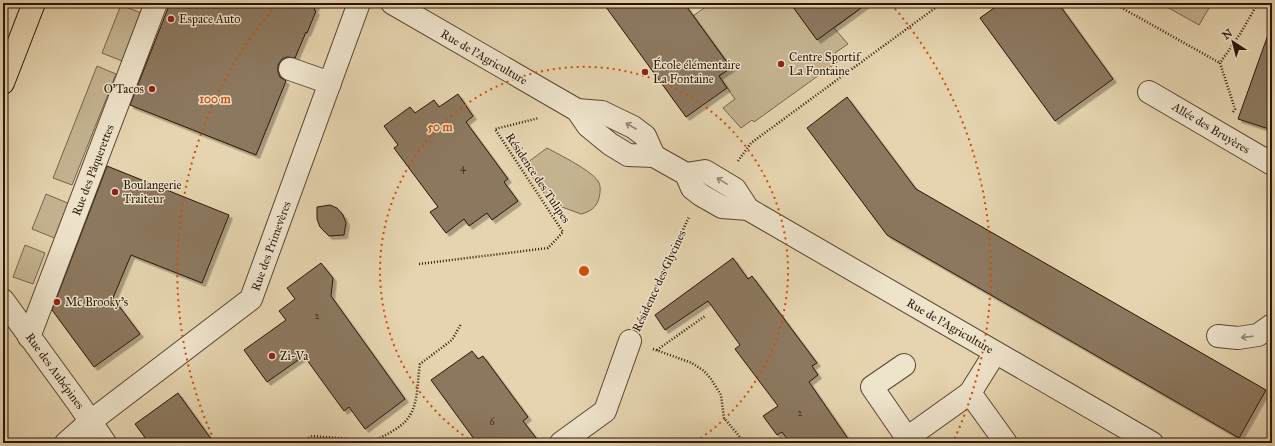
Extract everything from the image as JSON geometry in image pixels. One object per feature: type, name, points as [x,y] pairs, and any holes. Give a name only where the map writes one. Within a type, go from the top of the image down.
[{"type":"main road","points":[[3,83],[34,3]]},
{"type":"street","name":"Rue des Pâquerettes","points":[[29,337],[156,3]]},
{"type":"street","name":"Rue des Primevères","points":[[66,443],[91,421],[251,299],[359,3]]},
{"type":"street","name":"Rue de l'Agriculture","points":[[392,3],[577,110],[588,126],[610,144],[628,155],[654,156],[686,174],[705,171],[735,189],[748,210],[1152,443]]},
{"type":"street","points":[[290,69],[330,83]]},
{"type":"street","name":"Allée des Bruyères","points":[[1149,92],[1272,164]]},
{"type":"street","name":"Rue des Aubépines","points":[[3,300],[91,421],[105,443]]},
{"type":"street","points":[[1218,336],[1238,338],[1258,336],[1272,325]]},
{"type":"street","points":[[560,443],[604,411],[630,341]]},
{"type":"street","points":[[904,365],[872,387],[907,438],[970,393],[995,353]]},
{"type":"street","points":[[970,393],[1006,443]]},
{"type":"path","points":[[737,162],[751,143],[942,3]]},
{"type":"path","points":[[1114,3],[1220,63],[1235,109],[1223,136]]},
{"type":"path","points":[[1220,63],[1258,3]]},
{"type":"path","name":"Résidence des Tulipes","points":[[419,264],[548,248],[563,232],[495,129],[541,118]]},
{"type":"path","name":"Résidence des Glycines","points":[[690,216],[630,341],[692,364],[704,371],[721,395],[724,418],[745,443]]},
{"type":"path","points":[[656,351],[705,316]]},
{"type":"path","points":[[369,443],[385,436],[408,419],[414,406],[420,364],[452,340],[461,324]]},
{"type":"path","points":[[301,443],[312,436],[349,439],[360,443]]},
{"type":"shaded area","name":"Centre Sportif La Fontaine","points":[[711,3],[868,3],[834,28],[848,44],[835,53],[840,60],[754,122],[752,120],[741,128],[723,108],[735,99],[719,76],[731,67],[693,16]]},
{"type":"shaded area","points":[[1160,3],[1212,3],[1199,25]]},
{"type":"shaded area","points":[[121,5],[141,13],[122,61],[102,53]]},
{"type":"shaded area","points":[[97,66],[116,74],[72,185],[53,178]]},
{"type":"shaded area","points":[[547,148],[591,174],[599,183],[600,190],[597,204],[587,212],[581,214],[551,203],[524,165]]},
{"type":"shaded area","points":[[46,194],[70,204],[57,239],[32,229]]},
{"type":"shaded area","points":[[25,245],[45,253],[33,284],[13,277]]},
{"type":"building","points":[[170,3],[317,3],[314,10],[316,11],[295,58],[287,57],[282,59],[278,65],[280,77],[286,81],[256,155],[130,105]]},
{"type":"building","points":[[603,3],[684,3],[731,68],[719,76],[727,88],[686,117]]},
{"type":"building","points":[[790,3],[868,3],[817,40]]},
{"type":"building","points":[[1001,3],[1058,3],[1113,79],[1055,121],[980,18]]},
{"type":"building","points":[[1269,32],[1272,32],[1272,130],[1238,119]]},
{"type":"building","points":[[458,94],[473,116],[466,122],[508,179],[504,182],[518,201],[492,220],[487,213],[469,226],[464,219],[446,233],[430,212],[438,207],[394,148],[398,145],[384,126],[410,107],[415,113],[434,100],[439,107]]},
{"type":"building","points":[[847,97],[916,189],[1266,390],[1239,438],[887,235],[807,128]]},
{"type":"building","points":[[107,166],[229,215],[202,283],[131,255],[113,298],[140,334],[94,367],[52,310]]},
{"type":"building","points":[[330,205],[337,208],[343,215],[346,223],[344,235],[329,236],[320,227],[317,219],[317,207]]},
{"type":"building","points":[[733,258],[748,279],[752,276],[817,363],[812,366],[818,375],[809,382],[851,443],[790,443],[782,432],[777,435],[763,416],[778,406],[735,349],[740,345],[708,301],[665,330],[655,315]]},
{"type":"building","points":[[321,263],[333,278],[331,296],[405,399],[365,429],[349,407],[344,411],[304,356],[267,382],[244,350],[286,320],[279,311],[295,299],[287,288]]},
{"type":"building","points":[[472,351],[478,359],[483,356],[528,417],[523,421],[540,443],[477,443],[431,380]]},
{"type":"building","points":[[178,393],[214,443],[149,443],[135,424]]},
{"type":"place","name":"Espace Auto","points":[[171,19]]},
{"type":"place","name":"Centre Sportif La Fontaine","points":[[781,64]]},
{"type":"place","name":"École élémentaire La Fontaine","points":[[645,72]]},
{"type":"place","name":"O'Tacos","points":[[152,89]]},
{"type":"place","name":"Boulangerie Traiteur","points":[[115,192]]},
{"type":"place","name":"Mc Brooky's","points":[[57,302]]},
{"type":"place","name":"Zi-Va","points":[[272,356]]}]
